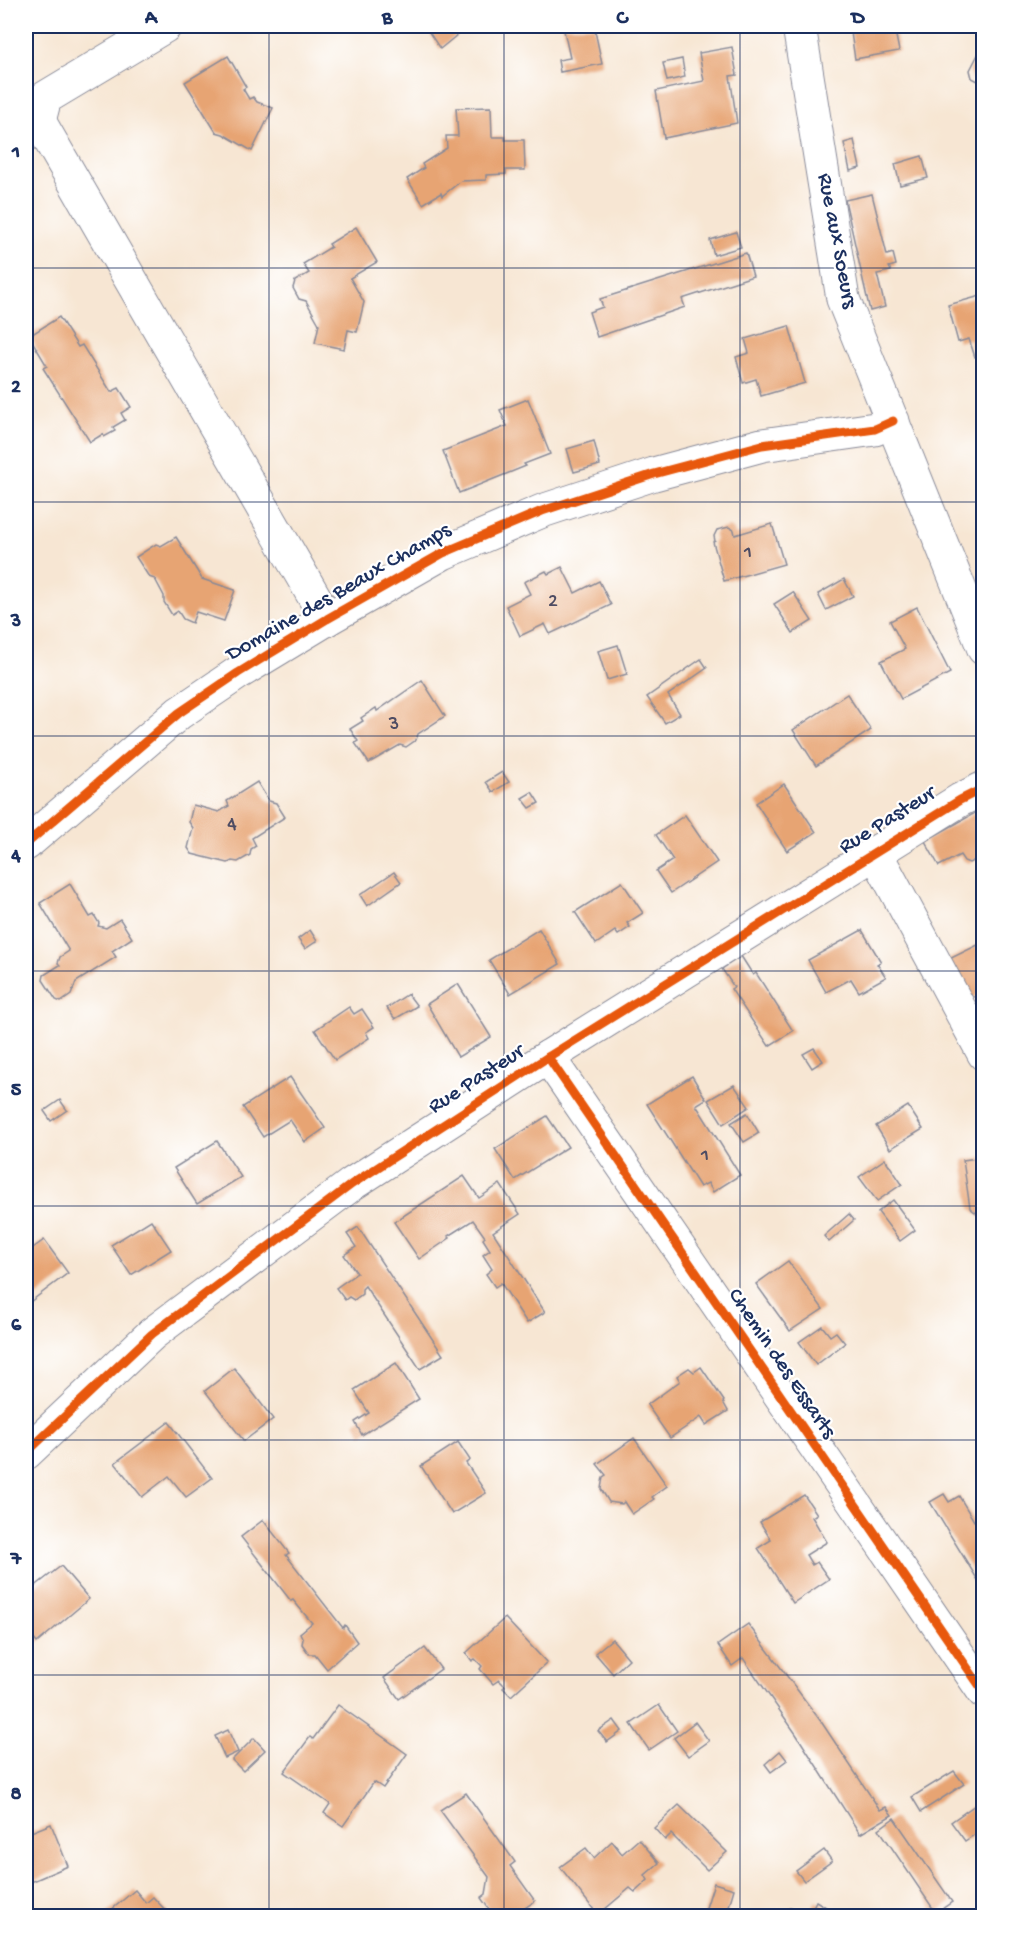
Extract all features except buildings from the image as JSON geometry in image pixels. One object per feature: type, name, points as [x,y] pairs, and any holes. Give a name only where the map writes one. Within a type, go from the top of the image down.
[{"type":"street","name":"Domaine des Beaux Champs","points":[[165,26],[45,98],[32,125],[327,619]]},
{"type":"street","name":"Rue aux Soeurs","points":[[799,26],[843,299],[984,648]]},
{"type":"street","name":"Domaine des Beaux Champs","points":[[26,844],[179,713],[238,673],[327,619],[443,553],[542,511],[654,474],[762,445],[875,429],[893,421]]},
{"type":"street","name":"Rue Pasteur","points":[[26,1453],[152,1334],[352,1185],[548,1057],[875,852],[960,800],[984,788]]},
{"type":"street","points":[[875,852],[984,1054]]},
{"type":"street","name":"Chemin des Essarts","points":[[548,1057],[984,1692]]},
{"type":"cycle path","points":[[26,844],[179,713],[238,673],[327,619],[443,553],[542,511],[654,474],[762,445],[875,429],[893,421]]},
{"type":"cycle path","points":[[26,1453],[152,1334],[352,1184],[548,1057],[960,800],[984,788]]},
{"type":"cycle path","points":[[548,1057],[984,1692]]}]
